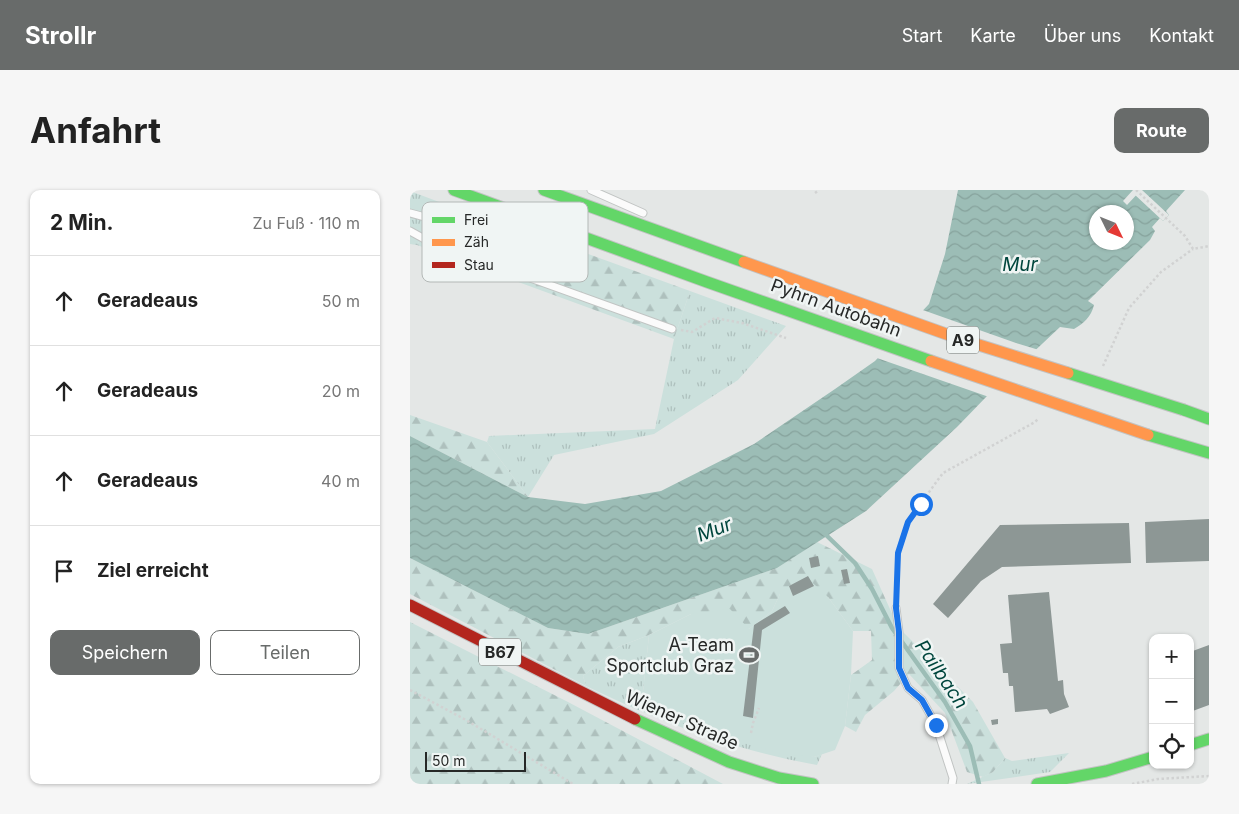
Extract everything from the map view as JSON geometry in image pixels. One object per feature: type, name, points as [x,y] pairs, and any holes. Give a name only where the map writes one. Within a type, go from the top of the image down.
[{"type":"main road","name":"Pyhrn Autobahn","points":[[454,190],[487,202]]},
{"type":"main road","name":"Pyhrn Autobahn","points":[[544,190],[577,202]]},
{"type":"main road","name":"Pyhrn Autobahn","points":[[588,206],[963,340],[1209,419]]},
{"type":"main road","name":"Pyhrn Autobahn","points":[[590,239],[976,377],[1148,435],[1209,453]]},
{"type":"main road","points":[[1184,410],[1209,413]]},
{"type":"main road","name":"Wiener Straße","points":[[410,605],[572,688],[729,762],[779,778],[813,784]]},
{"type":"main road","points":[[1194,744],[1209,739]]},
{"type":"main road","points":[[1037,784],[1106,771],[1149,758]]},
{"type":"lane","points":[[591,190],[643,213],[661,232]]},
{"type":"lane","points":[[410,212],[422,216]]},
{"type":"lane","points":[[410,231],[422,238]]},
{"type":"lane","points":[[541,282],[672,329]]},
{"type":"lane","points":[[896,608],[899,632],[899,668],[908,688],[922,700],[936,725],[953,778],[952,784]]},
{"type":"path","points":[[815,193],[819,190]]},
{"type":"path","points":[[1136,190],[1185,236],[1193,249],[1209,246]]},
{"type":"path","points":[[672,329],[692,332],[716,318],[786,338]]},
{"type":"path","points":[[896,608],[898,553],[908,522],[921,504]]},
{"type":"path","points":[[410,690],[474,725],[573,784]]},
{"type":"path","points":[[751,733],[759,708]]},
{"type":"path","points":[[1132,784],[1158,779],[1209,776]]},
{"type":"green space","points":[[410,191],[439,202],[422,202],[422,237],[417,245],[410,244]]},
{"type":"green space","points":[[422,237],[422,247],[417,245]]},
{"type":"green space","points":[[588,254],[690,291],[674,339],[518,282],[588,282]]},
{"type":"green space","points":[[690,291],[786,326],[738,380],[654,434],[554,455],[528,497],[487,442],[489,436],[655,429],[674,339]]},
{"type":"green space","points":[[410,415],[487,442],[528,497],[410,436]]},
{"type":"green space","points":[[817,542],[872,569],[898,627],[973,702],[1005,758],[993,772],[983,777],[967,772],[945,713],[909,674],[894,691],[865,715],[856,732],[845,726],[851,675],[872,660],[871,631],[853,631],[828,597],[780,594],[772,611],[749,629],[691,614],[649,635],[618,647],[583,676],[586,686],[410,594],[410,558],[548,628],[588,634],[777,568]]},
{"type":"green space","name":"A-Team Sportclub Graz","points":[[803,574],[828,597],[853,631],[851,675],[845,726],[835,750],[814,757],[783,754],[694,729],[642,701],[649,635],[691,614],[730,609],[749,629],[772,611],[780,594]]},
{"type":"green space","points":[[410,622],[568,702],[723,784],[410,784]]},
{"type":"green space","points":[[649,635],[642,701],[814,757],[822,754],[817,765],[754,751],[713,739],[644,713],[586,686],[583,676],[618,647]]},
{"type":"green space","points":[[1069,753],[1050,772],[967,784],[993,772],[1005,758],[1012,761]]},
{"type":"water","name":"Mur","points":[[958,190],[1133,190],[1123,201],[1127,205],[1141,190],[1185,190],[1166,211],[1169,215],[1163,221],[1160,218],[1152,227],[1155,231],[1150,240],[1088,301],[1094,305],[1084,322],[1074,329],[1060,327],[957,427],[866,511],[777,568],[588,634],[548,628],[410,558],[410,436],[528,497],[585,504],[661,491],[754,444],[835,389],[875,361],[929,304],[945,254]]},
{"type":"pier","points":[[1137,190],[1142,190],[1169,215],[1163,221],[1134,194]]},
{"type":"pier","points":[[920,309],[1039,350],[989,397],[874,357]]},
{"type":"building","points":[[1209,519],[1209,561],[1146,563],[1145,522]]},
{"type":"building","points":[[1129,523],[1131,563],[1002,567],[981,581],[948,618],[933,604],[1000,525]]},
{"type":"building","points":[[818,556],[820,566],[811,568],[809,558]]},
{"type":"building","points":[[847,569],[850,583],[844,584],[841,570]]},
{"type":"building","points":[[808,576],[814,586],[793,596],[789,586]]},
{"type":"building","points":[[1049,592],[1058,681],[1063,680],[1064,694],[1069,707],[1050,714],[1047,709],[1015,712],[1013,686],[1009,686],[1008,673],[1003,673],[1000,644],[1012,643],[1008,595]]},
{"type":"building","points":[[785,606],[790,613],[762,630],[753,718],[743,716],[754,625]]},
{"type":"building","points":[[1209,645],[1209,705],[1194,711],[1194,679],[1194,651]]},
{"type":"building","points":[[998,719],[998,724],[992,725],[991,720]]},
{"type":"waterway","name":"Pailbach","points":[[824,533],[855,563],[872,589],[892,628],[945,702],[970,746],[979,784]]},
{"type":"traffic: fast","points":[[454,190],[487,202]]},
{"type":"traffic: fast","points":[[544,190],[577,202]]},
{"type":"traffic: fast","points":[[588,206],[744,262]]},
{"type":"traffic: fast","points":[[588,239],[931,361]]},
{"type":"traffic: fast","points":[[1068,373],[1184,410]]},
{"type":"traffic: fast","points":[[1184,410],[1209,419]]},
{"type":"traffic: fast","points":[[1148,435],[1209,453]]},
{"type":"traffic: fast","points":[[635,719],[729,762],[779,778],[813,784]]},
{"type":"traffic: fast","points":[[1194,744],[1209,739]]},
{"type":"traffic: fast","points":[[1037,784],[1106,771],[1149,758]]},
{"type":"traffic: jam","points":[[410,605],[635,719]]},
{"type":"traffic: slow","points":[[744,262],[963,340],[1068,373]]},
{"type":"traffic: slow","points":[[931,361],[1148,435]]},
{"type":"place","name":"A-Team Sportclub Graz","points":[[749,655]]},
{"type":"route","points":[[921,504],[908,522],[898,553],[896,608],[899,632],[899,668],[908,688],[922,700],[936,725]]}]
